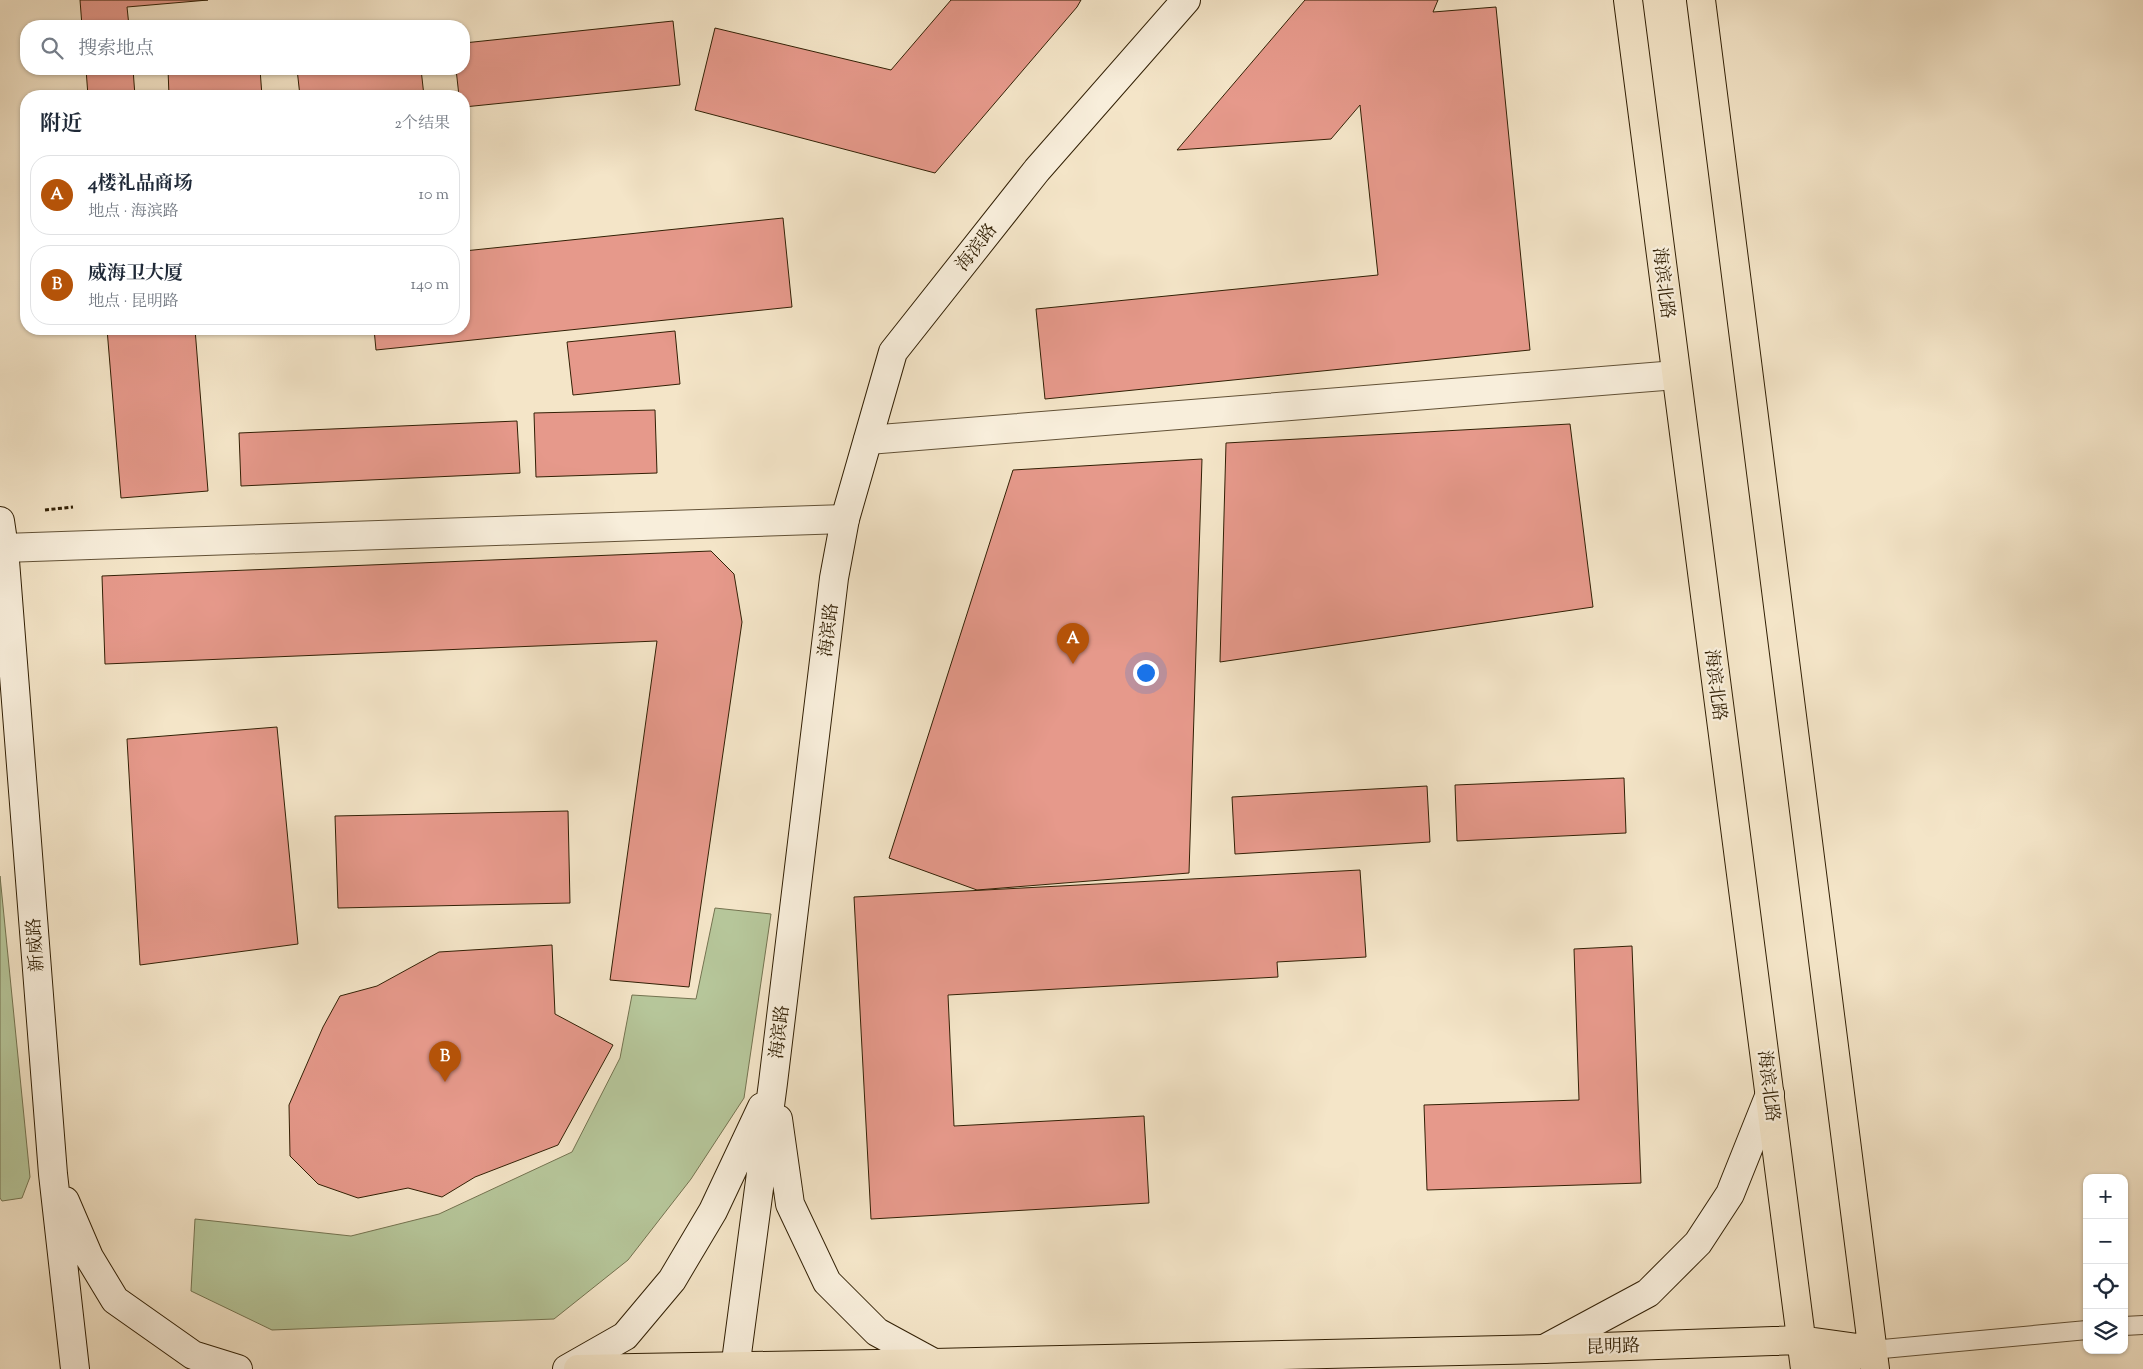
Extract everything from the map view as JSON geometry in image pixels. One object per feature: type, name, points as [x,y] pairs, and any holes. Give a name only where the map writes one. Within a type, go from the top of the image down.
[{"type":"main road","name":"海滨路","points":[[735,1367],[773,1084],[834,578],[844,519],[893,352],[1037,170],[1186,0]]},
{"type":"main road","points":[[1615,0],[1644,129]]},
{"type":"main road","name":"海滨北路","points":[[1628,0],[1805,1369]]},
{"type":"main road","points":[[1701,0],[1873,1359],[1819,1369]]},
{"type":"main road","points":[[868,440],[1676,376]]},
{"type":"main road","points":[[4,548],[844,519]]},
{"type":"main road","name":"新威路","points":[[0,521],[4,548],[53,1174],[75,1369]]},
{"type":"main road","points":[[773,1084],[790,1204],[827,1282],[877,1332],[934,1363]]},
{"type":"main road","points":[[567,1369],[625,1336],[672,1280],[713,1211],[773,1084]]},
{"type":"main road","points":[[1544,1349],[1648,1293],[1698,1243],[1730,1194],[1770,1094]]},
{"type":"main road","points":[[53,1174],[89,1257],[115,1300],[193,1355],[238,1369]]},
{"type":"main road","name":"昆明路","points":[[578,1369],[934,1363],[1119,1364],[1800,1340],[1873,1359]]},
{"type":"lane","points":[[2128,1326],[2143,1325]]},
{"type":"lane","points":[[1873,1359],[2083,1331]]},
{"type":"green space","points":[[0,876],[30,1177],[22,1198],[2,1201],[0,1198]]},
{"type":"green space","points":[[715,908],[771,914],[744,1098],[691,1179],[628,1260],[554,1319],[272,1330],[191,1291],[195,1219],[351,1236],[439,1214],[572,1152],[620,1058],[632,995],[696,999]]},
{"type":"building","points":[[80,0],[208,0],[127,7],[128,20],[82,20]]},
{"type":"building","points":[[951,0],[1081,0],[935,173],[695,110],[715,28],[891,70]]},
{"type":"building","points":[[1305,0],[1438,0],[1433,12],[1496,7],[1530,350],[1045,399],[1036,309],[1378,275],[1360,105],[1331,139],[1177,150]]},
{"type":"building","points":[[673,21],[680,85],[470,106],[470,90],[458,90],[457,75],[470,75],[470,42]]},
{"type":"building","points":[[86,75],[133,75],[135,90],[88,90]]},
{"type":"building","points":[[168,75],[260,75],[262,90],[169,90]]},
{"type":"building","points":[[298,75],[422,75],[423,90],[299,90]]},
{"type":"building","points":[[783,218],[792,307],[376,350],[375,335],[470,335],[470,250]]},
{"type":"building","points":[[675,331],[680,384],[573,395],[567,342]]},
{"type":"building","points":[[107,335],[195,335],[208,491],[121,498]]},
{"type":"building","points":[[655,410],[657,473],[536,477],[534,413]]},
{"type":"building","points":[[517,421],[520,473],[241,486],[239,433]]},
{"type":"building","points":[[1570,424],[1593,607],[1220,662],[1226,443]]},
{"type":"building","points":[[1202,459],[1189,873],[977,890],[889,858],[1013,470]]},
{"type":"building","points":[[711,551],[734,574],[742,622],[689,987],[610,980],[657,641],[105,664],[102,576]]},
{"type":"building","points":[[277,727],[298,944],[140,965],[127,739]]},
{"type":"building","points":[[1624,778],[1626,833],[1457,841],[1455,785]]},
{"type":"building","points":[[1427,786],[1430,842],[1235,854],[1232,797]]},
{"type":"building","points":[[568,811],[570,903],[338,908],[335,816]]},
{"type":"building","points":[[1360,870],[1366,957],[1277,962],[1278,977],[948,995],[954,1126],[1144,1116],[1149,1203],[871,1219],[854,897]]},
{"type":"building","points":[[552,945],[555,1014],[613,1045],[558,1145],[475,1177],[442,1197],[408,1188],[358,1198],[318,1184],[290,1156],[289,1105],[323,1027],[340,996],[377,986],[439,952]]},
{"type":"building","points":[[1632,946],[1641,1183],[1427,1190],[1424,1105],[1579,1100],[1574,949]]},
{"type":"place","name":"4楼礼品商场","points":[[1073,664]]},
{"type":"place","name":"威海卫大厦","points":[[445,1082]]}]
